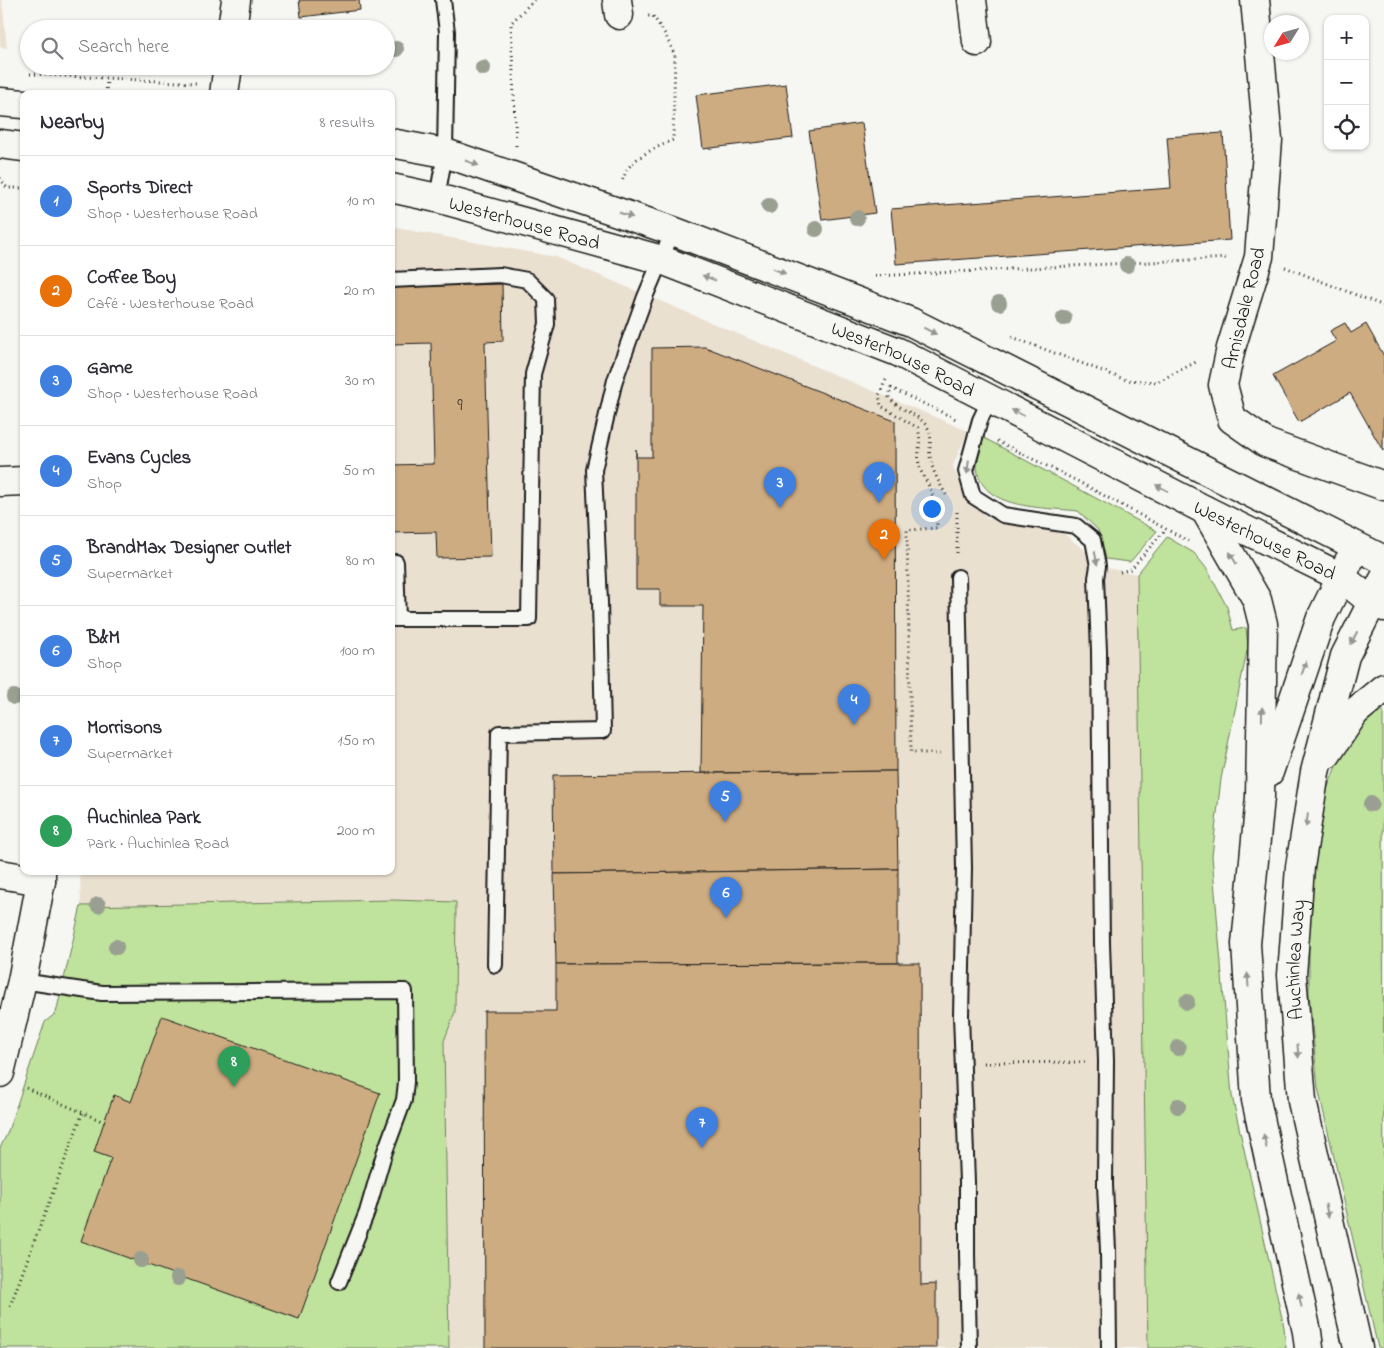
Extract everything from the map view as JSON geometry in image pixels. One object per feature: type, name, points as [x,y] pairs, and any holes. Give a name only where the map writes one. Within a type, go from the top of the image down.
[{"type":"street","points":[[233,20],[236,0]]},
{"type":"street","points":[[972,0],[977,42]]},
{"type":"street","name":"Arnisdale Road","points":[[1255,0],[1268,140],[1259,257],[1231,348],[1223,385],[1232,419],[1266,443],[1384,486]]},
{"type":"street","points":[[0,102],[20,104]]},
{"type":"street","points":[[0,144],[20,146]]},
{"type":"street","name":"Westerhouse Road","points":[[395,144],[445,154],[673,231],[911,322],[1384,560]]},
{"type":"street","name":"Westerhouse Road","points":[[395,189],[438,198],[662,260],[898,352],[1205,510],[1380,596]]},
{"type":"street","points":[[0,482],[20,481]]},
{"type":"street","points":[[1205,510],[1257,600],[1263,624],[1260,797],[1246,944],[1256,1100],[1309,1348]]},
{"type":"street","points":[[1260,797],[1320,618],[1358,546]]},
{"type":"street","name":"Auchinlea Way","points":[[1358,1348],[1302,1101],[1292,975],[1300,866],[1315,772],[1345,656],[1380,596]]},
{"type":"street","points":[[1315,772],[1355,712],[1384,688]]},
{"type":"street","points":[[0,874],[20,875]]},
{"type":"street","points":[[0,1073],[22,981],[41,876],[20,875]]},
{"type":"lane","points":[[438,198],[445,154],[447,32],[443,0]]},
{"type":"lane","points":[[495,965],[499,733],[603,731],[594,470],[615,380],[645,297],[673,231]]},
{"type":"lane","points":[[395,280],[500,274],[527,280],[546,299],[547,324],[533,374],[529,619],[395,619]]},
{"type":"lane","points":[[990,399],[977,431],[966,471],[974,496],[1003,515],[1076,526],[1093,540],[1098,566],[1096,578],[1099,651],[1102,943],[1106,1062],[1104,1185],[1108,1251],[1109,1348]]},
{"type":"lane","points":[[395,590],[396,562]]},
{"type":"lane","points":[[958,577],[964,868],[961,1015],[967,1182],[969,1348]]},
{"type":"lane","points":[[22,981],[102,993],[405,991],[406,1082],[404,1100],[384,1154],[367,1212],[339,1282]]},
{"type":"path","points":[[516,146],[511,23],[534,0]]},
{"type":"path","points":[[618,8],[653,16],[665,34],[675,55],[673,140],[637,158],[624,173],[623,180]]},
{"type":"path","points":[[57,75],[226,82]]},
{"type":"path","points":[[106,90],[107,78]]},
{"type":"path","points":[[0,178],[7,188],[20,188]]},
{"type":"path","points":[[866,276],[1259,257],[1384,306]]},
{"type":"path","points":[[1010,336],[1118,378],[1157,382],[1191,364],[1231,348]]},
{"type":"path","points":[[898,352],[889,397],[894,404],[915,415],[929,430],[932,442],[930,455],[933,467],[943,489],[957,512],[958,577]]},
{"type":"path","points":[[898,352],[879,395],[881,406],[918,428],[921,439],[918,463],[937,510],[937,528],[907,530],[910,752],[963,755]]},
{"type":"path","points":[[891,388],[949,414],[977,431],[1078,482],[1189,542]]},
{"type":"path","points":[[1096,578],[1131,569],[1165,530]]},
{"type":"path","points":[[963,1063],[1106,1062]]},
{"type":"path","points":[[25,1087],[104,1122]]},
{"type":"path","points":[[10,1306],[83,1112]]},
{"type":"shaded area","points":[[0,0],[2,0],[7,48],[0,47]]},
{"type":"shaded area","points":[[395,228],[556,257],[968,431],[953,466],[964,492],[987,518],[1063,533],[1107,568],[1137,574],[1148,1348],[449,1348],[444,1041],[455,1012],[393,900],[81,906],[80,875],[395,875]]},
{"type":"green space","points":[[984,438],[1157,531],[1130,562],[1106,559],[1098,530],[1078,511],[1016,504],[988,491],[980,479],[977,464]]},
{"type":"green space","points":[[1167,537],[1194,553],[1207,569],[1227,607],[1233,630],[1246,628],[1248,646],[1221,779],[1212,856],[1232,1096],[1284,1327],[1286,1348],[1148,1348],[1137,574]]},
{"type":"green space","points":[[1383,706],[1384,1348],[1378,1348],[1318,1088],[1309,993],[1309,899],[1324,797],[1343,748],[1359,728]]},
{"type":"green space","points":[[393,900],[456,902],[455,1012],[444,1041],[449,1348],[0,1348],[0,1148],[7,1134],[45,1022],[56,1013],[81,906]]},
{"type":"building","points":[[299,0],[359,0],[360,10],[301,17]]},
{"type":"building","points":[[786,84],[793,138],[703,149],[696,95]]},
{"type":"building","points":[[862,123],[875,213],[822,220],[809,131]]},
{"type":"building","points":[[1223,133],[1230,240],[896,264],[891,209],[1171,188],[1167,137]]},
{"type":"building","points":[[502,284],[503,341],[485,342],[491,557],[437,558],[436,532],[395,533],[395,465],[434,464],[431,343],[395,344],[395,287]]},
{"type":"building","points":[[1345,323],[1351,333],[1366,324],[1384,356],[1383,451],[1350,393],[1299,422],[1273,376],[1336,341],[1330,331]]},
{"type":"building","points":[[705,347],[895,421],[896,771],[701,773],[703,606],[660,606],[660,589],[636,589],[636,457],[652,457],[652,348]]},
{"type":"building","points":[[896,771],[898,869],[554,874],[553,775]]},
{"type":"building","points":[[898,869],[898,963],[556,964],[554,874]]},
{"type":"building","points":[[920,963],[921,1285],[936,1284],[936,1348],[485,1348],[484,1011],[556,1011],[556,964]]},
{"type":"building","points":[[162,1016],[380,1093],[299,1319],[81,1241],[111,1158],[94,1152],[104,1122],[114,1095],[131,1102]]},
{"type":"place","name":"Sports Direct","points":[[879,503]]},
{"type":"place","name":"Game","points":[[780,508]]},
{"type":"place","name":"Coffee Boy","points":[[884,560]]},
{"type":"place","name":"Evans Cycles","points":[[854,725]]},
{"type":"place","name":"BrandMax Designer Outlet","points":[[725,822]]},
{"type":"place","name":"B&M","points":[[726,918]]},
{"type":"place","name":"Auchinlea Park","points":[[234,1087]]},
{"type":"place","name":"Morrisons","points":[[702,1148]]}]
